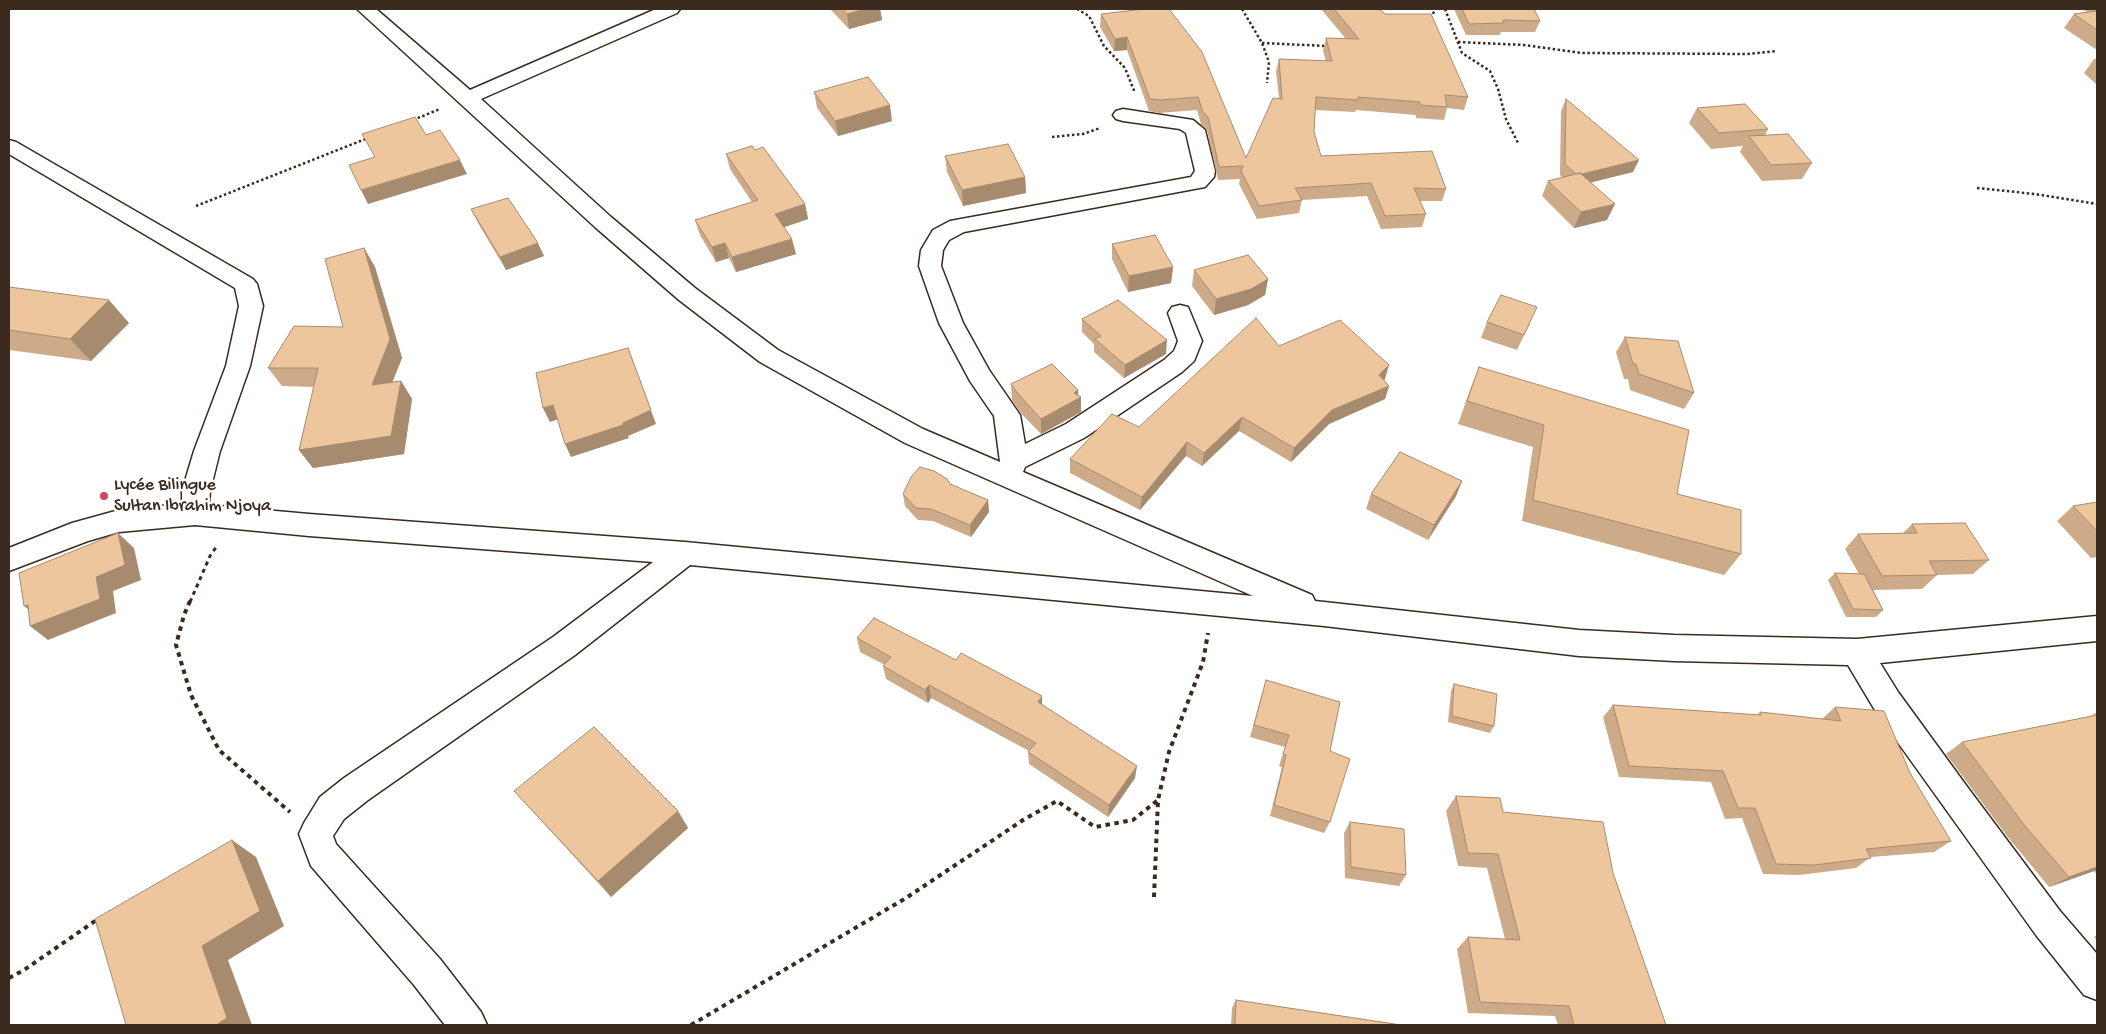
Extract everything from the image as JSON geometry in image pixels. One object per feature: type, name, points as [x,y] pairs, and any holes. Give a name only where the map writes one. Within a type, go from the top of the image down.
[{"type":"street","points":[[366,9],[468,98],[603,222],[687,294],[769,356],[914,436],[1011,470],[1324,614]]},
{"type":"street","points":[[468,98],[671,9]]},
{"type":"street","points":[[1011,470],[1007,415],[979,375],[951,323],[930,266],[932,250],[941,235],[958,226],[1181,186],[1198,182],[1203,177],[1205,171],[1195,130],[1186,124],[1123,115]]},
{"type":"street","points":[[9,146],[245,284],[251,306],[238,366],[207,451],[196,491],[195,514]]},
{"type":"street","points":[[1011,470],[1075,431],[1174,366],[1185,355],[1190,341],[1180,313]]},
{"type":"street","points":[[9,560],[82,531],[119,521],[195,514],[685,553],[1324,614],[1579,643],[1674,648],[1856,652],[2097,628]]},
{"type":"street","points":[[468,1025],[427,972],[323,854],[316,834],[332,808],[356,789],[564,646],[685,553]]},
{"type":"street","points":[[1856,652],[1886,702],[1956,800],[2048,923],[2097,982]]},
{"type":"path","points":[[1052,137],[1083,134],[1104,126],[1123,115],[1136,95],[1124,68],[1104,46],[1088,16],[1077,9]]},
{"type":"path","points":[[1242,9],[1262,43],[1269,62],[1267,83]]},
{"type":"path","points":[[1423,18],[1432,18],[1436,9]]},
{"type":"path","points":[[1445,9],[1462,53],[1490,71],[1498,89],[1506,119],[1518,143]]},
{"type":"path","points":[[1458,42],[1524,45],[1582,53],[1747,54],[1776,52]]},
{"type":"path","points":[[1262,43],[1328,46]]},
{"type":"path","points":[[405,123],[468,98]]},
{"type":"path","points":[[196,206],[368,138]]},
{"type":"path","points":[[1977,188],[2035,194],[2097,204]]},
{"type":"path","points":[[236,518],[210,556],[184,615],[176,646],[191,695],[219,750],[316,834]]},
{"type":"path","points":[[1154,897],[1158,800],[1169,752],[1203,662],[1208,640],[1208,604]]},
{"type":"path","points":[[692,1025],[906,898],[1023,820],[1057,801],[1096,827],[1133,820],[1158,800]]},
{"type":"path","points":[[9,978],[105,915]]},
{"type":"building","points":[[842,9],[866,9],[847,14]]},
{"type":"building","points":[[1144,9],[1169,9],[1202,52],[1246,158],[1273,98],[1282,99],[1279,59],[1332,61],[1326,38],[1359,39],[1334,9],[1379,9],[1385,14],[1431,14],[1468,97],[1445,95],[1447,107],[1420,105],[1420,102],[1358,97],[1358,100],[1316,97],[1314,132],[1321,156],[1432,151],[1446,189],[1414,188],[1426,214],[1385,216],[1371,183],[1295,188],[1302,200],[1259,206],[1241,171],[1243,166],[1219,167],[1208,117],[1203,112],[1198,97],[1150,99],[1127,37],[1115,39],[1101,14]]},
{"type":"building","points":[[1462,9],[1534,9],[1540,21],[1503,20],[1504,23],[1469,24]]},
{"type":"building","points":[[2097,11],[2097,30],[2074,14]]},
{"type":"building","points":[[868,77],[890,105],[835,121],[814,92]]},
{"type":"building","points":[[1566,99],[1639,160],[1576,174],[1565,164]]},
{"type":"building","points":[[1745,104],[1768,129],[1719,133],[1697,108]]},
{"type":"building","points":[[415,117],[426,135],[440,130],[460,160],[361,190],[349,165],[375,157],[362,134]]},
{"type":"building","points":[[1788,134],[1812,163],[1771,165],[1749,136]]},
{"type":"building","points":[[1008,144],[1025,177],[962,190],[945,156]]},
{"type":"building","points":[[752,146],[755,150],[763,147],[805,204],[775,214],[792,239],[732,257],[725,243],[712,247],[695,220],[758,200],[726,154]]},
{"type":"building","points":[[1580,173],[1615,204],[1581,212],[1548,181]]},
{"type":"building","points":[[508,198],[538,243],[500,257],[471,209]]},
{"type":"building","points":[[1155,235],[1173,267],[1129,276],[1112,244]]},
{"type":"building","points":[[364,248],[390,339],[372,385],[401,381],[391,436],[299,450],[318,368],[268,368],[294,326],[343,327],[325,259]]},
{"type":"building","points":[[1248,255],[1268,279],[1251,289],[1216,299],[1194,270]]},
{"type":"building","points":[[9,287],[109,300],[70,339],[9,330]]},
{"type":"building","points":[[1501,295],[1537,307],[1524,335],[1487,322]]},
{"type":"building","points":[[1118,300],[1167,340],[1125,365],[1095,339],[1101,336],[1082,319]]},
{"type":"building","points":[[1256,318],[1279,346],[1340,320],[1389,365],[1379,375],[1389,386],[1332,410],[1294,448],[1242,417],[1204,453],[1187,442],[1142,497],[1070,459],[1112,414],[1139,427]]},
{"type":"building","points":[[1625,337],[1678,341],[1694,393],[1639,374],[1636,364],[1633,364]]},
{"type":"building","points":[[628,348],[651,410],[623,423],[623,425],[565,444],[553,405],[543,408],[536,373]]},
{"type":"building","points":[[1052,364],[1078,390],[1074,393],[1081,397],[1041,419],[1011,384]]},
{"type":"building","points":[[1479,367],[1689,430],[1677,494],[1741,510],[1741,554],[1533,500],[1544,425],[1467,401]]},
{"type":"building","points":[[1400,452],[1462,481],[1434,525],[1371,494]]},
{"type":"building","points":[[920,467],[934,471],[947,479],[950,484],[988,500],[970,525],[931,509],[916,508],[903,494],[911,477]]},
{"type":"building","points":[[2097,502],[2097,531],[2073,506]]},
{"type":"building","points":[[1965,523],[1989,560],[1929,561],[1937,575],[1882,576],[1858,534],[1917,533],[1912,524]]},
{"type":"building","points":[[118,533],[125,565],[96,577],[100,599],[30,626],[28,605],[24,606],[19,573]]},
{"type":"building","points":[[1835,573],[1864,574],[1883,610],[1853,609]]},
{"type":"building","points":[[874,618],[956,660],[961,653],[1042,696],[1038,702],[1137,766],[1109,805],[1028,752],[1036,743],[929,685],[925,690],[883,666],[891,657],[857,638]]},
{"type":"building","points":[[1266,680],[1340,702],[1330,751],[1350,759],[1330,822],[1274,805],[1286,755],[1283,754],[1289,735],[1254,725]]},
{"type":"building","points":[[1454,684],[1497,694],[1494,726],[1452,716]]},
{"type":"building","points":[[1613,705],[1761,715],[1760,712],[1841,721],[1835,707],[1884,711],[1910,773],[1951,841],[1866,849],[1871,858],[1814,865],[1776,864],[1755,808],[1738,808],[1723,771],[1629,766]]},
{"type":"building","points":[[2097,715],[2097,867],[2069,877],[2025,826],[1962,742]]},
{"type":"building","points":[[594,727],[678,811],[598,881],[514,791]]},
{"type":"building","points":[[1456,796],[1500,798],[1503,812],[1603,822],[1613,873],[1666,1025],[1574,1025],[1569,1006],[1480,1002],[1468,937],[1520,940],[1498,854],[1468,853]]},
{"type":"building","points":[[1350,822],[1404,829],[1406,875],[1351,867]]},
{"type":"building","points":[[232,840],[260,911],[202,946],[227,1018],[216,1025],[126,1025],[95,919]]},
{"type":"building","points":[[1236,1000],[1401,1025],[1235,1025]]},
{"type":"place","name":"Lycée Bilingue Sultan Ibrahim Njoya","points":[[104,496]]}]
